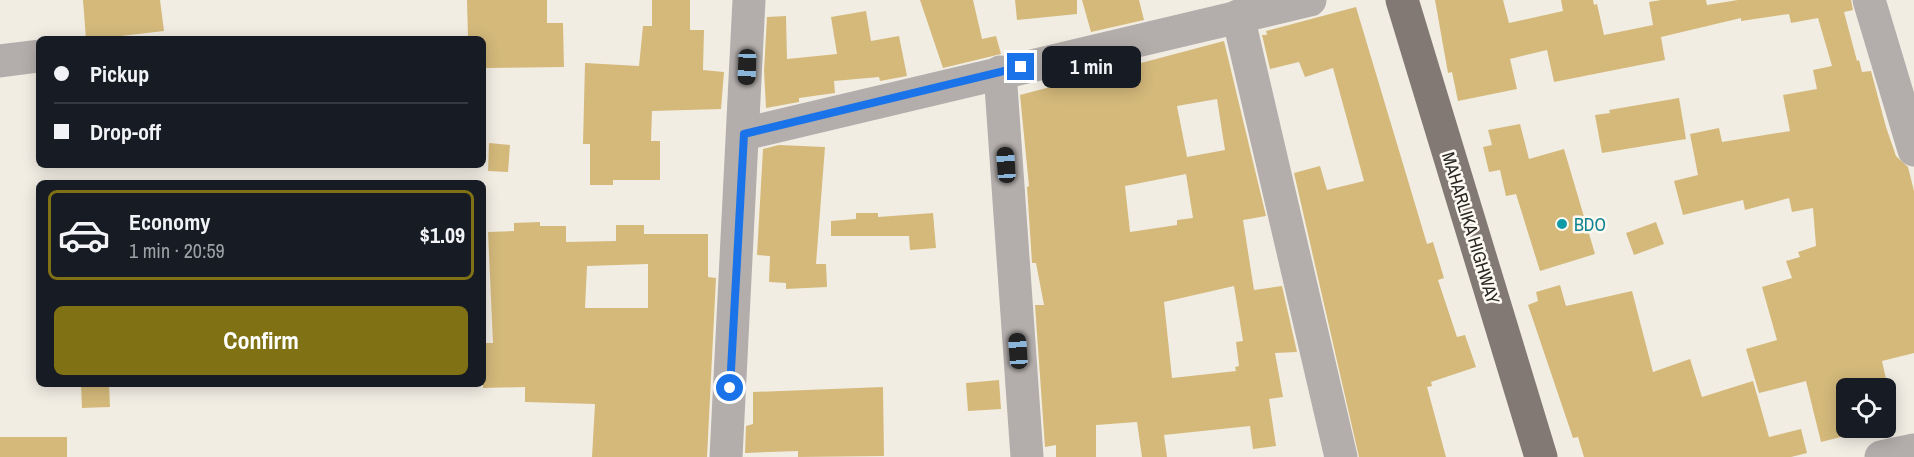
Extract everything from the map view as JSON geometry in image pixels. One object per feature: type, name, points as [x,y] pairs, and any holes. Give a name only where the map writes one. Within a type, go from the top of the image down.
[{"type":"main road","name":"MAHARLIKA HIGHWAY","points":[[1402,0],[1541,457]]},
{"type":"street","points":[[726,457],[749,0]]},
{"type":"street","points":[[744,134],[1310,0]]},
{"type":"street","points":[[1869,0],[1914,150]]},
{"type":"street","points":[[1238,16],[1341,457]]},
{"type":"street","points":[[0,61],[36,56]]},
{"type":"street","points":[[999,72],[1027,457]]},
{"type":"street","points":[[1881,457],[1914,450]]},
{"type":"building","points":[[83,0],[160,0],[164,31],[121,36],[86,36]]},
{"type":"building","points":[[467,0],[547,0],[547,23],[563,23],[564,67],[486,68],[486,36],[468,36]]},
{"type":"building","points":[[652,0],[690,0],[690,30],[704,30],[703,70],[724,72],[721,109],[652,111],[651,141],[660,141],[660,180],[613,180],[613,185],[590,185],[590,144],[583,144],[585,63],[639,66],[643,26],[652,26]]},
{"type":"building","points":[[920,0],[973,0],[982,39],[996,36],[1001,54],[943,68]]},
{"type":"building","points":[[1015,0],[1077,0],[1077,14],[1017,20]]},
{"type":"building","points":[[1082,0],[1139,0],[1144,20],[1091,32]]},
{"type":"building","points":[[1435,0],[1503,0],[1509,23],[1563,11],[1561,0],[1593,0],[1594,5],[1597,4],[1604,35],[1653,25],[1649,2],[1661,0],[1706,0],[1707,5],[1738,0],[1851,0],[1853,10],[1844,12],[1857,61],[1859,60],[1862,72],[1871,71],[1896,156],[1908,167],[1914,191],[1914,353],[1882,361],[1886,378],[1836,378],[1837,438],[1821,442],[1806,381],[1759,393],[1746,349],[1777,340],[1762,287],[1792,278],[1786,261],[1800,257],[1798,252],[1816,246],[1813,208],[1792,212],[1789,198],[1745,210],[1743,200],[1683,215],[1674,181],[1698,175],[1690,134],[1719,128],[1722,142],[1790,131],[1783,95],[1817,89],[1813,70],[1832,66],[1818,18],[1791,23],[1789,14],[1741,21],[1741,18],[1661,37],[1665,60],[1554,82],[1547,50],[1510,59],[1517,89],[1458,101],[1452,72],[1448,73]]},
{"type":"building","points":[[1356,7],[1427,244],[1433,242],[1444,278],[1438,280],[1457,337],[1465,335],[1476,367],[1431,382],[1432,386],[1427,387],[1446,457],[1359,457],[1294,173],[1320,166],[1327,190],[1364,181],[1333,68],[1305,77],[1299,62],[1270,69],[1262,35],[1267,35],[1266,31]]},
{"type":"building","points":[[866,11],[871,41],[899,36],[907,76],[880,81],[879,77],[834,81],[835,93],[799,98],[799,102],[766,108],[764,71],[767,17],[786,16],[787,59],[837,54],[831,17]]},
{"type":"building","points":[[1224,41],[1266,216],[1243,220],[1254,290],[1282,286],[1297,352],[1275,353],[1283,397],[1269,399],[1276,446],[1253,449],[1250,426],[1164,435],[1167,457],[1142,457],[1137,422],[1096,425],[1096,457],[1056,457],[1056,445],[1045,447],[1035,305],[1044,305],[1036,263],[1032,263],[1027,187],[1029,186],[1020,95]],"holes":[[[1217,99],[1225,150],[1187,157],[1177,106]],[[1186,174],[1193,218],[1177,220],[1177,225],[1130,232],[1125,186]],[[1234,286],[1243,341],[1236,342],[1239,366],[1235,367],[1236,371],[1172,378],[1164,302]]]},
{"type":"building","points":[[1679,98],[1686,139],[1602,153],[1595,115],[1610,113],[1609,110]]},
{"type":"building","points":[[1520,124],[1529,159],[1564,149],[1595,254],[1540,271],[1516,194],[1506,196],[1500,170],[1489,172],[1483,147],[1492,145],[1488,130]]},
{"type":"building","points":[[489,143],[510,145],[508,172],[488,171]]},
{"type":"building","points":[[779,145],[825,147],[816,264],[826,264],[827,287],[786,289],[786,283],[769,282],[770,256],[757,255],[763,149]]},
{"type":"building","points":[[856,213],[878,213],[878,217],[933,213],[936,248],[910,250],[909,236],[831,236],[831,221],[856,219]]},
{"type":"building","points":[[540,222],[540,226],[566,226],[566,242],[616,241],[616,225],[644,225],[644,234],[708,234],[708,277],[716,278],[707,457],[592,457],[595,404],[525,402],[525,387],[483,388],[486,387],[486,343],[493,343],[488,232],[514,231],[514,223]],"holes":[[[648,264],[648,308],[585,308],[587,266]]]},
{"type":"building","points":[[1656,222],[1664,244],[1634,255],[1626,233]]},
{"type":"building","points":[[1560,285],[1566,306],[1632,291],[1653,372],[1690,359],[1702,397],[1753,381],[1769,437],[1801,429],[1807,453],[1791,457],[1584,457],[1578,437],[1573,438],[1528,305],[1538,301],[1536,292]]},
{"type":"building","points":[[999,380],[1001,409],[968,411],[966,383]]},
{"type":"building","points":[[81,387],[109,387],[110,407],[82,408]]},
{"type":"building","points":[[883,387],[884,456],[798,457],[798,451],[745,453],[746,426],[753,424],[753,392]]},
{"type":"building","points":[[0,437],[67,437],[67,457],[0,457]]},
{"type":"place","name":"BDO","points":[[1562,224]]},
{"type":"route","points":[[730,388],[744,134],[1021,67]]}]
